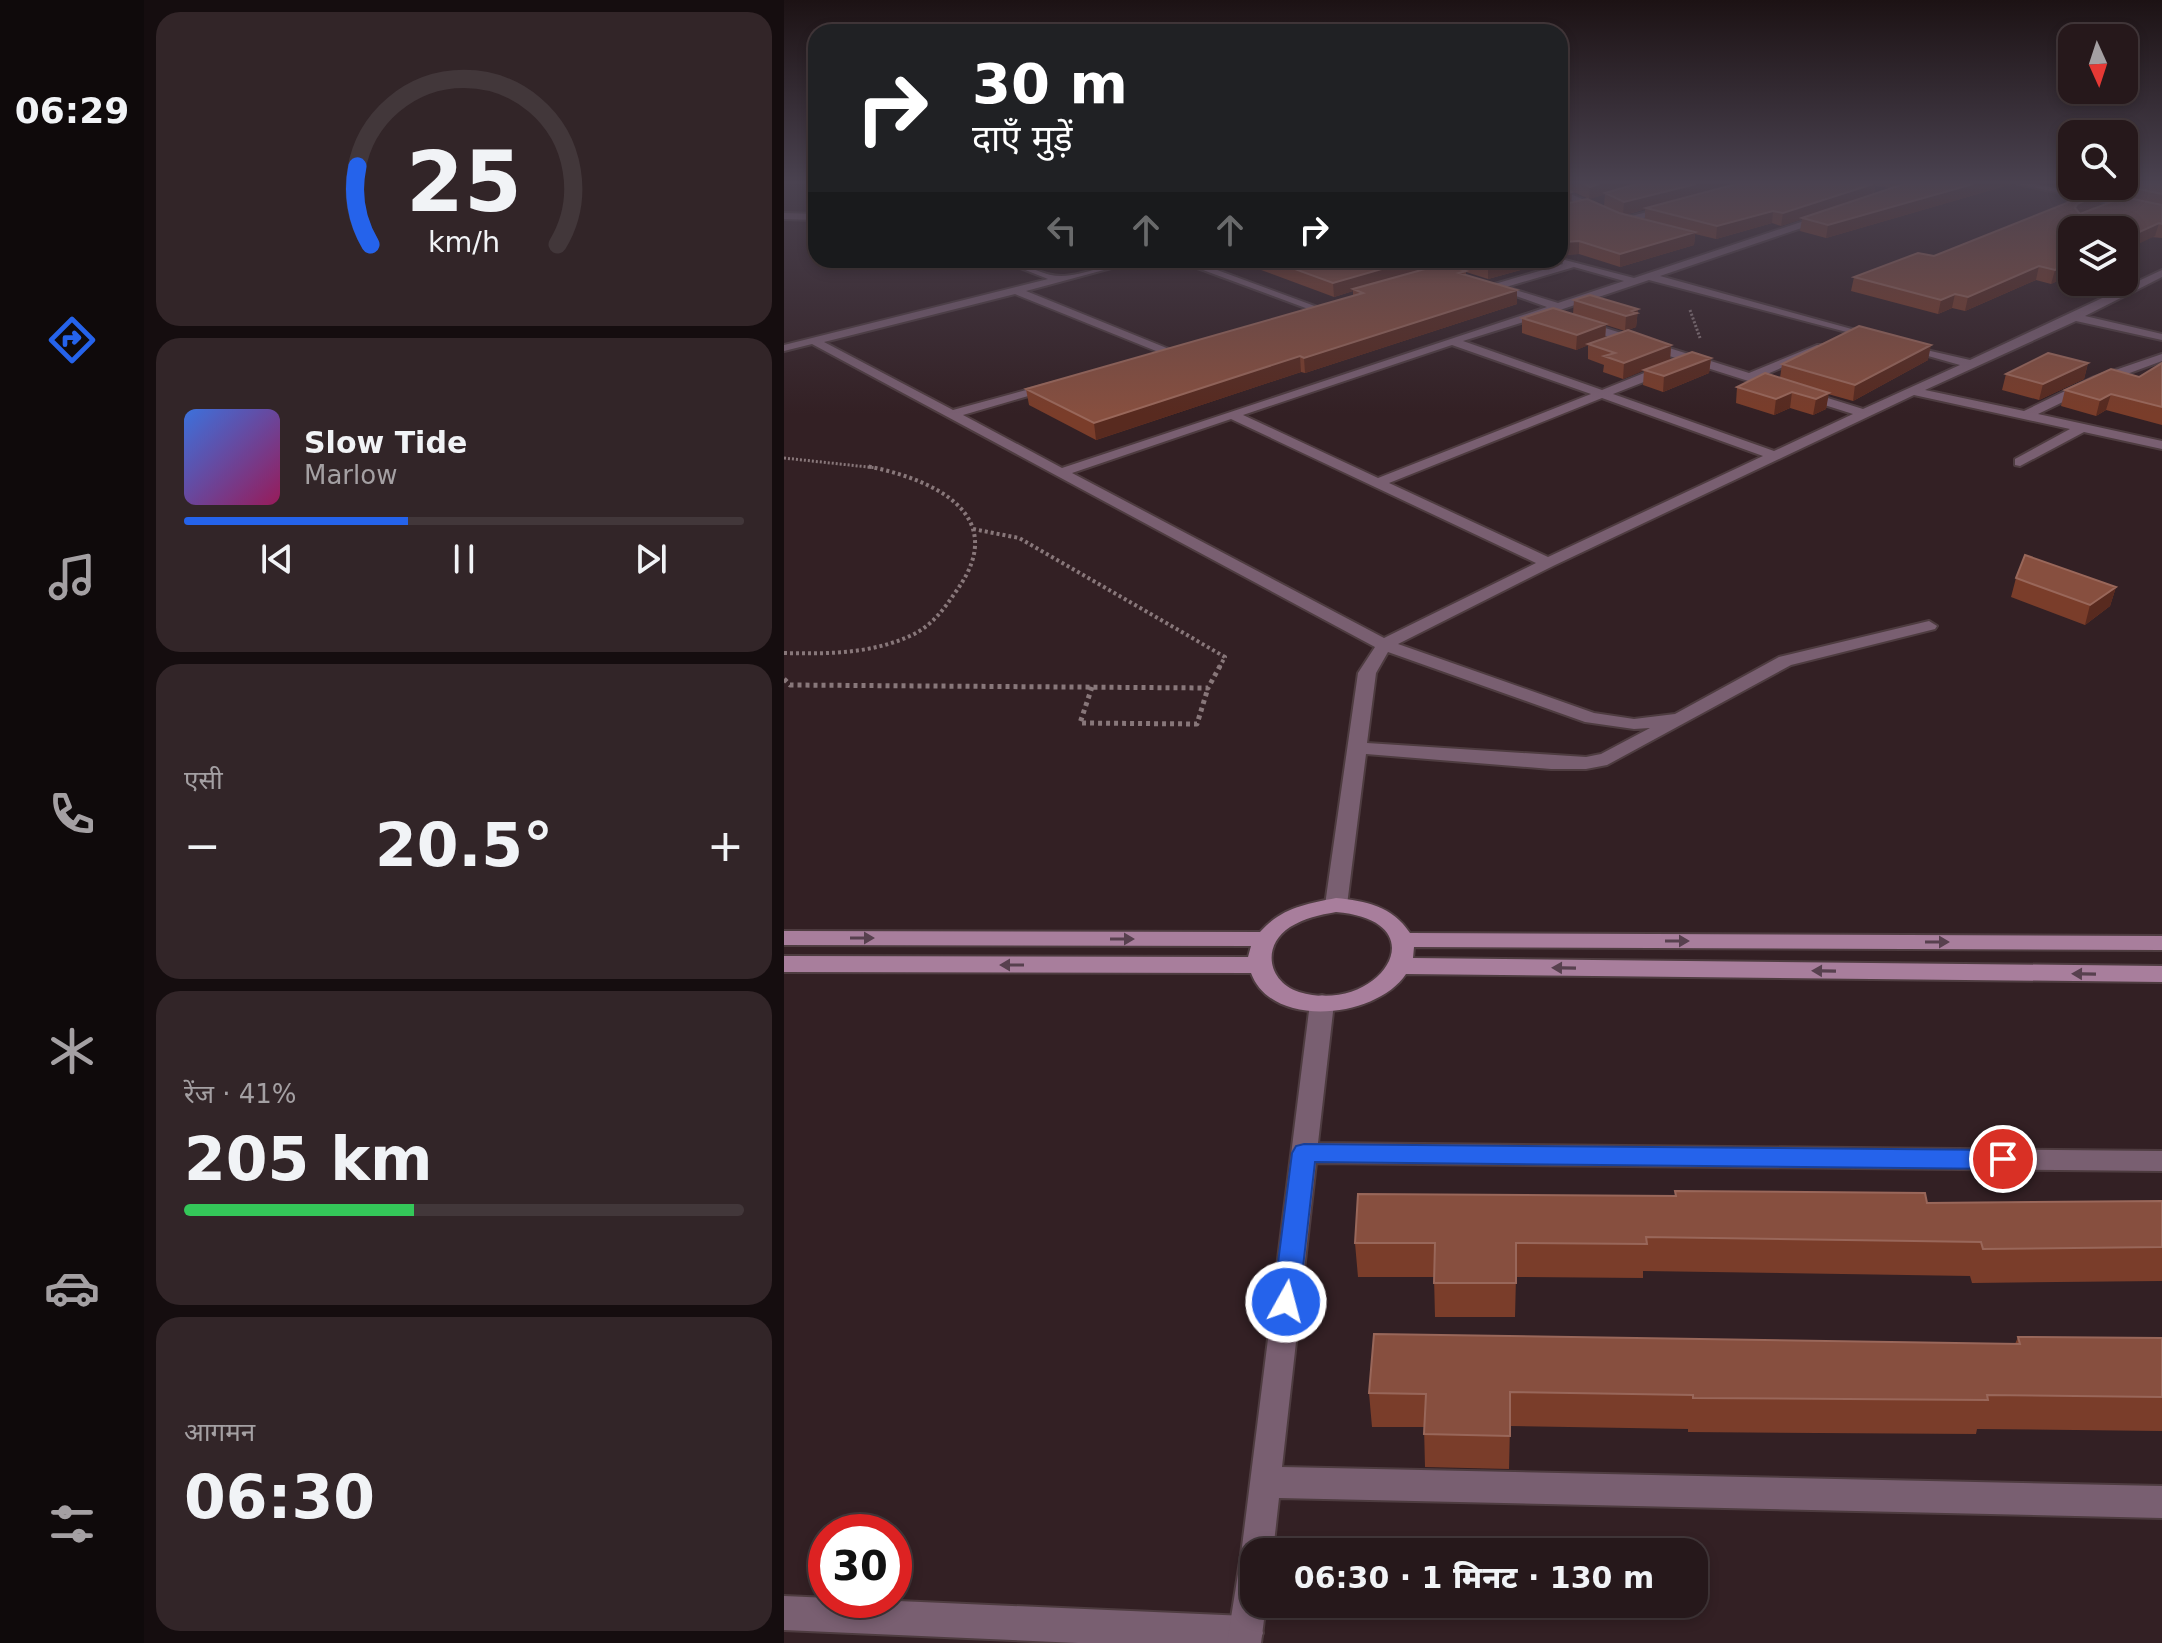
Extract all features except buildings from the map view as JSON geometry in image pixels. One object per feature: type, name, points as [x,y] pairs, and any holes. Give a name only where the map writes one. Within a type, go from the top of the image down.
[{"type":"main road","points":[[1336,905],[1366,909],[1390,921],[1403,940],[1405,953],[1401,966],[1392,978],[1370,993],[1342,1002],[1322,1003],[1292,998],[1269,984],[1258,965],[1258,952],[1263,939],[1271,928],[1292,914],[1317,906],[1336,905]]},
{"type":"main road","points":[[784,938],[1263,939]]},
{"type":"main road","points":[[1403,940],[2162,943]]},
{"type":"main road","points":[[784,964],[1258,965]]},
{"type":"main road","points":[[1401,966],[2162,974]]},
{"type":"street","points":[[1059,473],[1693,261]]},
{"type":"street","points":[[1568,262],[1633,281]]},
{"type":"street","points":[[1568,266],[1574,264]]},
{"type":"street","points":[[1027,268],[1058,279]]},
{"type":"street","points":[[784,348],[1103,268]]},
{"type":"street","points":[[1203,268],[1315,308]]},
{"type":"street","points":[[1434,268],[1470,279]]},
{"type":"street","points":[[1495,287],[1560,268]]},
{"type":"street","points":[[1415,279],[1444,271]]},
{"type":"street","points":[[1336,905],[1367,673],[1384,645],[1548,563],[2075,317],[2162,273]]},
{"type":"street","points":[[1648,276],[1883,340]]},
{"type":"street","points":[[1483,283],[1558,307]]},
{"type":"street","points":[[1015,290],[1165,351]]},
{"type":"street","points":[[1300,312],[1329,304]]},
{"type":"street","points":[[1543,312],[1864,413]]},
{"type":"street","points":[[2075,317],[2162,337]]},
{"type":"street","points":[[1749,377],[1854,333]]},
{"type":"street","points":[[814,341],[1384,645],[1591,718],[1634,724],[1680,719]]},
{"type":"street","points":[[1452,341],[1774,455]]},
{"type":"street","points":[[1898,344],[1970,364]]},
{"type":"street","points":[[1150,356],[1180,347]]},
{"type":"street","points":[[2026,415],[2096,381],[2162,357]]},
{"type":"street","points":[[1378,483],[1691,359]]},
{"type":"street","points":[[951,415],[1058,383]]},
{"type":"street","points":[[1914,391],[2162,445]]},
{"type":"street","points":[[1232,415],[1548,563]]},
{"type":"street","points":[[2020,462],[2083,427]]},
{"type":"street","points":[[1357,748],[1586,763],[1618,754],[1785,661],[1929,626]]},
{"type":"street","points":[[1258,1538],[1322,1003]]},
{"type":"street","points":[[1304,1153],[2162,1161]]},
{"type":"street","points":[[1264,1482],[2162,1502]]},
{"type":"street","points":[[784,1613],[1245,1638],[1247,1618]]},
{"type":"path","points":[[1677,284],[1689,306],[1700,339],[1719,368]]},
{"type":"path","points":[[784,458],[846,462],[921,480],[944,492],[973,529],[973,567],[942,615],[926,627],[898,641],[863,650],[784,653]]},
{"type":"path","points":[[973,529],[1019,538],[1225,657],[1208,688],[1197,724],[1080,723],[1092,687]]},
{"type":"path","points":[[784,679],[790,685],[1208,688]]},
{"type":"route","points":[[1286,1302],[1304,1153],[2003,1159]]}]
